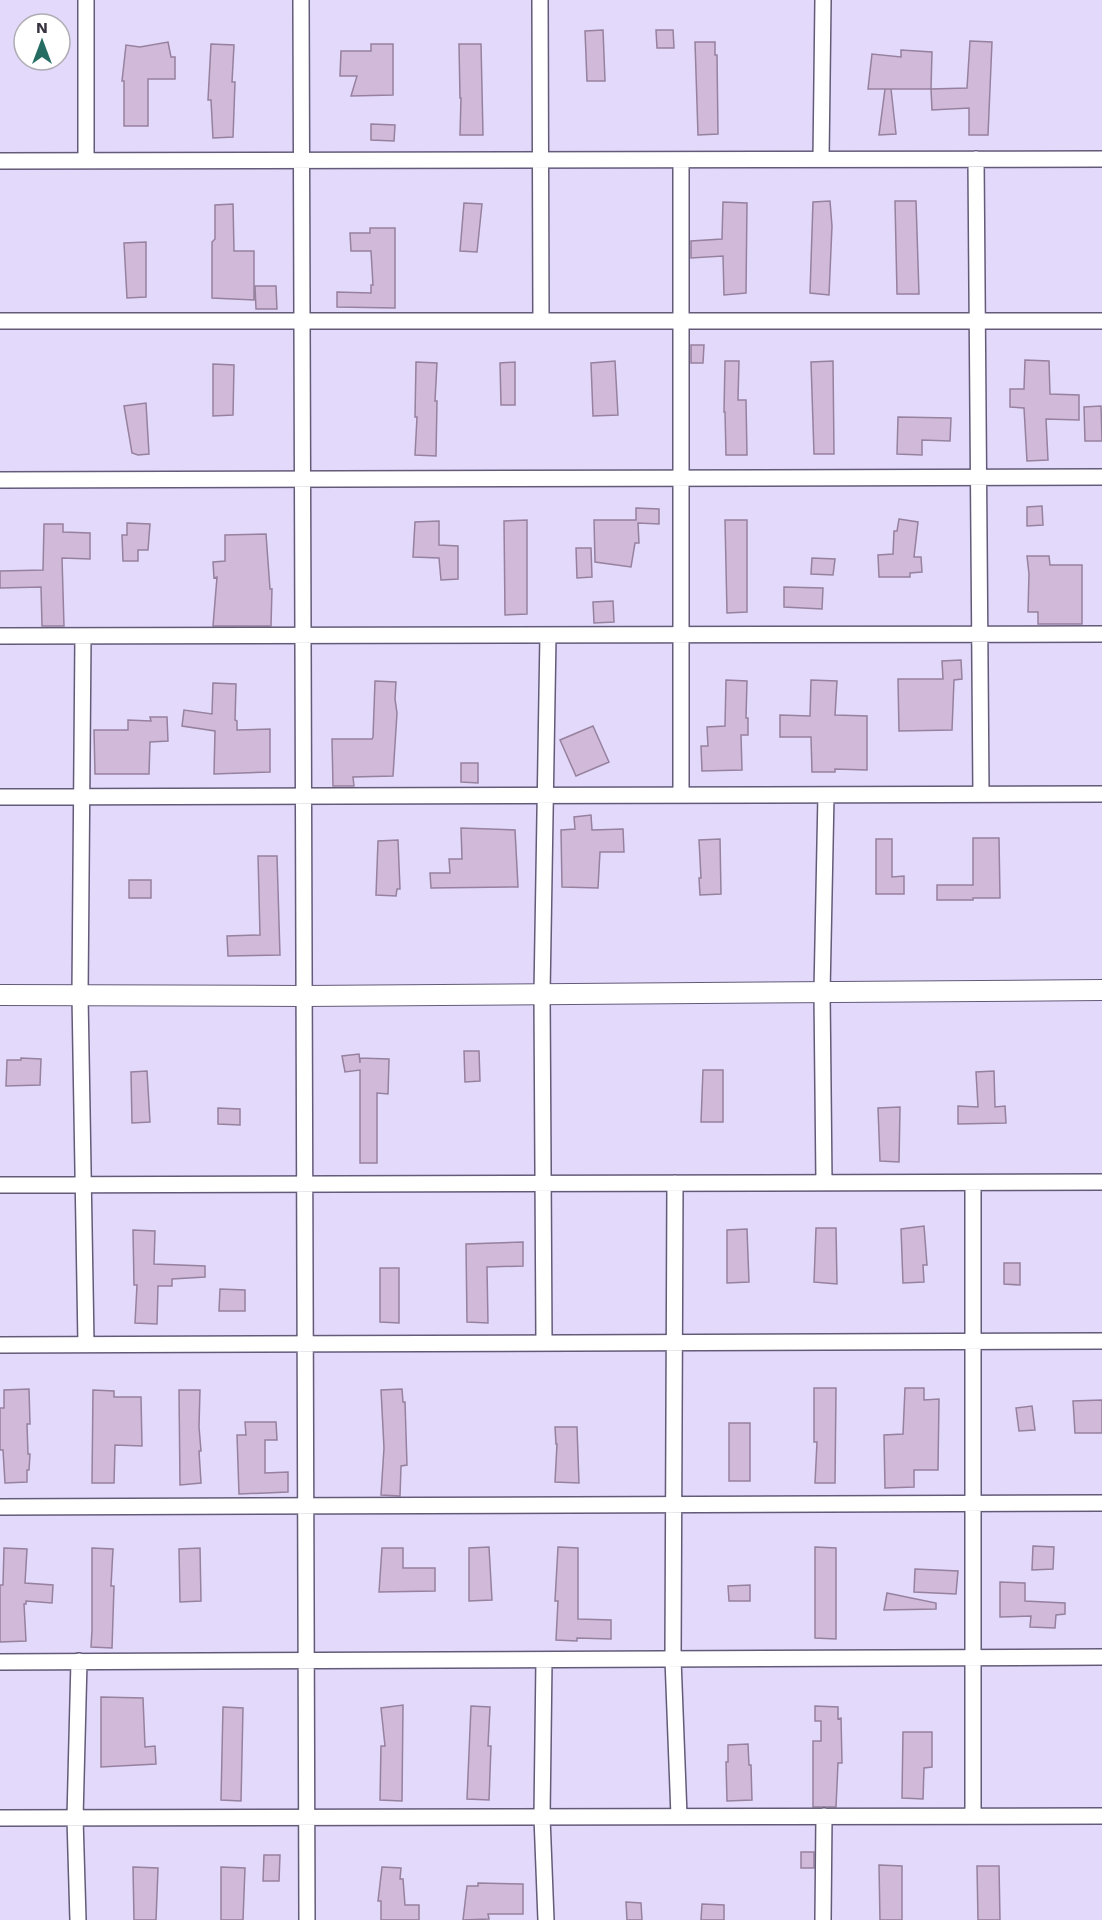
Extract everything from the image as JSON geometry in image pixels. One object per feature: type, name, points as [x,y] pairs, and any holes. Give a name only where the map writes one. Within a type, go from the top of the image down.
[{"type":"street","points":[[86,0],[86,161]]},
{"type":"street","points":[[301,0],[307,1920]]},
{"type":"street","points":[[540,0],[541,321]]},
{"type":"street","points":[[821,159],[823,0]]},
{"type":"street","points":[[976,159],[981,794]]},
{"type":"street","points":[[0,161],[1102,159]]},
{"type":"street","points":[[681,160],[681,795]]},
{"type":"street","points":[[0,321],[1102,321]]},
{"type":"street","points":[[0,480],[1102,477]]},
{"type":"street","points":[[0,636],[1102,634]]},
{"type":"street","points":[[544,1343],[542,994],[548,635]]},
{"type":"street","points":[[83,636],[80,995],[86,1344]]},
{"type":"street","points":[[0,797],[1102,794]]},
{"type":"street","points":[[824,1183],[822,992],[826,795]]},
{"type":"street","points":[[0,995],[303,996],[1102,990]]},
{"type":"street","points":[[0,1185],[1102,1182]]},
{"type":"street","points":[[675,1183],[673,1659],[679,1816]]},
{"type":"street","points":[[973,1183],[973,1816]]},
{"type":"street","points":[[0,1344],[1102,1341]]},
{"type":"street","points":[[0,1507],[1102,1503]]},
{"type":"street","points":[[0,1662],[1102,1658]]},
{"type":"street","points":[[544,1660],[543,1817],[546,1920]]},
{"type":"street","points":[[78,1920],[75,1818],[79,1661]]},
{"type":"street","points":[[824,1816],[824,1920]]},
{"type":"street","points":[[0,1818],[1102,1816]]},
{"type":"building","points":[[603,30],[605,81],[587,81],[585,31]]},
{"type":"building","points":[[656,30],[673,30],[674,48],[657,48]]},
{"type":"building","points":[[970,41],[992,42],[988,135],[969,135],[969,108],[932,110],[931,89],[967,88]]},
{"type":"building","points":[[168,42],[171,57],[175,57],[175,79],[148,79],[148,126],[124,126],[124,81],[122,81],[126,45],[140,47]]},
{"type":"building","points":[[695,42],[715,42],[718,134],[698,135]]},
{"type":"building","points":[[211,44],[234,45],[233,137],[213,138],[211,100],[208,100]]},
{"type":"building","points":[[371,44],[393,44],[393,95],[351,96],[357,76],[340,76],[341,51],[371,51]]},
{"type":"building","points":[[459,44],[481,44],[483,135],[460,135]]},
{"type":"building","points":[[901,50],[932,52],[931,89],[868,89],[872,54],[901,57]]},
{"type":"building","points":[[885,89],[891,89],[896,134],[879,135]]},
{"type":"building","points":[[371,124],[395,125],[394,141],[371,140]]},
{"type":"building","points":[[830,201],[832,226],[829,295],[810,293],[813,202]]},
{"type":"building","points":[[895,201],[916,201],[919,294],[897,294]]},
{"type":"building","points":[[723,202],[747,203],[746,293],[724,295],[723,256],[691,258],[691,241],[722,239]]},
{"type":"building","points":[[464,203],[482,204],[477,252],[460,251]]},
{"type":"building","points":[[233,204],[234,251],[254,251],[254,300],[212,298],[212,242],[215,239],[215,205]]},
{"type":"building","points":[[370,228],[395,228],[395,308],[337,307],[337,292],[371,293],[371,285],[373,285],[371,251],[351,251],[350,233],[370,233]]},
{"type":"building","points":[[146,242],[146,297],[127,298],[124,243]]},
{"type":"building","points":[[255,286],[276,286],[277,309],[256,309]]},
{"type":"building","points":[[691,345],[704,345],[703,363],[691,363]]},
{"type":"building","points":[[1025,360],[1049,361],[1050,394],[1079,395],[1079,420],[1046,419],[1048,460],[1027,461],[1024,408],[1010,407],[1010,389],[1024,389]]},
{"type":"building","points":[[615,361],[618,415],[593,416],[591,363]]},
{"type":"building","points":[[725,361],[739,361],[738,400],[746,400],[747,455],[726,455]]},
{"type":"building","points":[[833,361],[834,454],[814,454],[811,362]]},
{"type":"building","points":[[416,362],[437,363],[436,456],[415,455]]},
{"type":"building","points":[[515,362],[515,405],[501,405],[500,363]]},
{"type":"building","points":[[213,364],[234,365],[233,415],[213,416]]},
{"type":"building","points":[[146,403],[149,454],[138,455],[132,453],[124,406]]},
{"type":"building","points":[[1101,406],[1102,441],[1085,441],[1084,407]]},
{"type":"building","points":[[898,417],[951,418],[950,441],[922,440],[922,455],[897,454]]},
{"type":"building","points":[[1042,506],[1043,525],[1027,526],[1027,507]]},
{"type":"building","points":[[636,508],[659,509],[659,524],[638,523],[639,543],[635,543],[631,567],[595,562],[594,520],[636,520]]},
{"type":"building","points":[[899,519],[918,522],[914,557],[921,557],[922,572],[910,573],[910,577],[879,577],[878,555],[893,554],[894,531],[897,531]]},
{"type":"building","points":[[527,520],[527,614],[505,615],[504,521]]},
{"type":"building","points":[[725,520],[747,520],[747,612],[727,613]]},
{"type":"building","points":[[439,521],[439,545],[458,546],[458,579],[441,580],[439,558],[413,557],[415,522]]},
{"type":"building","points":[[127,523],[150,524],[148,550],[138,550],[138,561],[123,561],[122,535],[127,535]]},
{"type":"building","points":[[44,524],[63,524],[63,532],[90,533],[90,559],[62,558],[64,626],[42,626],[41,587],[0,588],[0,571],[43,570]]},
{"type":"building","points":[[266,534],[270,589],[272,589],[271,626],[213,626],[217,577],[214,578],[213,562],[225,561],[225,535]]},
{"type":"building","points":[[576,548],[591,548],[592,577],[577,578]]},
{"type":"building","points":[[1027,556],[1049,556],[1050,565],[1082,565],[1082,624],[1038,624],[1038,612],[1028,612]]},
{"type":"building","points":[[812,558],[835,559],[833,575],[811,574]]},
{"type":"building","points":[[784,587],[823,588],[822,609],[784,607]]},
{"type":"building","points":[[613,601],[614,622],[594,623],[593,602]]},
{"type":"building","points":[[961,660],[962,679],[954,680],[952,730],[899,731],[898,679],[943,679],[942,661]]},
{"type":"building","points":[[726,680],[747,681],[748,735],[741,735],[742,770],[702,771],[701,746],[708,746],[707,727],[725,726]]},
{"type":"building","points":[[811,680],[837,681],[835,715],[867,716],[867,770],[835,769],[835,772],[812,772],[811,737],[780,737],[780,715],[810,716]]},
{"type":"building","points":[[375,681],[396,682],[397,713],[393,776],[353,777],[354,786],[333,786],[332,739],[372,739],[373,737]]},
{"type":"building","points":[[213,683],[236,684],[237,730],[270,729],[270,772],[214,774],[215,731],[182,726],[184,710],[212,714]]},
{"type":"building","points":[[150,717],[167,717],[168,741],[150,742],[149,774],[95,774],[94,730],[128,730],[128,720],[151,721]]},
{"type":"building","points":[[593,726],[609,762],[576,776],[560,740]]},
{"type":"building","points":[[461,763],[478,763],[478,783],[461,782]]},
{"type":"building","points":[[591,815],[592,830],[623,829],[624,852],[600,852],[598,888],[562,887],[561,830],[575,829],[574,817]]},
{"type":"building","points":[[461,828],[515,830],[518,887],[431,888],[430,873],[450,873],[449,859],[462,859]]},
{"type":"building","points":[[973,838],[999,838],[1000,898],[937,900],[937,885],[973,885]]},
{"type":"building","points":[[720,839],[721,894],[700,895],[699,840]]},
{"type":"building","points":[[876,839],[892,839],[892,877],[904,876],[904,894],[876,894]]},
{"type":"building","points":[[398,840],[400,889],[397,889],[396,896],[376,895],[378,841]]},
{"type":"building","points":[[258,856],[277,856],[280,955],[228,956],[227,936],[260,935]]},
{"type":"building","points":[[129,880],[151,880],[151,898],[129,898]]},
{"type":"building","points":[[464,1051],[479,1051],[480,1081],[465,1082]]},
{"type":"building","points":[[359,1054],[360,1063],[360,1058],[389,1059],[388,1094],[377,1093],[377,1163],[360,1163],[360,1070],[345,1072],[342,1056]]},
{"type":"building","points":[[21,1058],[41,1059],[40,1085],[6,1086],[7,1060],[21,1060]]},
{"type":"building","points":[[703,1070],[723,1070],[723,1122],[701,1122]]},
{"type":"building","points":[[147,1071],[150,1122],[132,1123],[131,1072]]},
{"type":"building","points":[[994,1071],[995,1107],[1005,1106],[1006,1123],[958,1124],[958,1106],[978,1107],[976,1072]]},
{"type":"building","points":[[900,1107],[899,1162],[880,1161],[878,1108]]},
{"type":"building","points":[[218,1108],[240,1109],[240,1125],[218,1124]]},
{"type":"building","points":[[924,1226],[927,1265],[923,1265],[924,1282],[903,1283],[901,1229]]},
{"type":"building","points":[[816,1228],[836,1228],[837,1284],[814,1282]]},
{"type":"building","points":[[747,1229],[749,1282],[727,1283],[727,1230]]},
{"type":"building","points":[[133,1230],[155,1231],[154,1264],[205,1266],[205,1277],[172,1279],[172,1286],[158,1286],[157,1324],[135,1323],[137,1285],[134,1285]]},
{"type":"building","points":[[523,1242],[523,1266],[487,1267],[488,1323],[467,1322],[466,1244]]},
{"type":"building","points":[[1004,1263],[1020,1263],[1020,1285],[1004,1284]]},
{"type":"building","points":[[380,1268],[399,1268],[399,1323],[380,1322]]},
{"type":"building","points":[[220,1289],[245,1290],[245,1311],[219,1311]]},
{"type":"building","points":[[814,1388],[836,1388],[835,1483],[815,1483],[817,1442],[814,1442]]},
{"type":"building","points":[[905,1388],[924,1388],[924,1400],[939,1399],[938,1470],[914,1470],[914,1487],[885,1488],[884,1435],[903,1434]]},
{"type":"building","points":[[29,1389],[30,1424],[27,1424],[28,1454],[30,1454],[27,1482],[5,1483],[3,1450],[0,1450],[0,1408],[4,1408],[4,1390]]},
{"type":"building","points":[[402,1389],[403,1402],[405,1402],[407,1465],[401,1466],[400,1496],[381,1495],[384,1448],[381,1390]]},
{"type":"building","points":[[93,1390],[114,1391],[114,1397],[141,1397],[142,1446],[115,1445],[114,1483],[92,1483]]},
{"type":"building","points":[[179,1390],[200,1390],[201,1483],[180,1485]]},
{"type":"building","points":[[1102,1400],[1102,1433],[1075,1433],[1073,1401]]},
{"type":"building","points":[[1032,1406],[1035,1430],[1019,1431],[1016,1408]]},
{"type":"building","points":[[245,1422],[276,1422],[277,1440],[265,1440],[265,1473],[288,1472],[288,1492],[239,1494],[237,1435],[246,1435]]},
{"type":"building","points":[[729,1423],[750,1423],[750,1481],[729,1481]]},
{"type":"building","points":[[555,1427],[577,1427],[579,1483],[555,1482],[557,1444]]},
{"type":"building","points":[[1033,1546],[1054,1547],[1053,1569],[1032,1570]]},
{"type":"building","points":[[489,1547],[492,1600],[469,1601],[469,1548]]},
{"type":"building","points":[[558,1547],[578,1548],[578,1619],[611,1620],[611,1639],[556,1640],[558,1601],[555,1601]]},
{"type":"building","points":[[815,1547],[836,1548],[836,1639],[815,1638]]},
{"type":"building","points":[[4,1548],[27,1549],[25,1583],[53,1585],[52,1603],[26,1601],[24,1604],[26,1641],[0,1642],[0,1585],[3,1585]]},
{"type":"building","points":[[92,1548],[113,1549],[112,1648],[91,1647]]},
{"type":"building","points":[[200,1548],[201,1601],[180,1602],[179,1549]]},
{"type":"building","points":[[382,1548],[403,1548],[403,1568],[435,1568],[435,1591],[379,1592]]},
{"type":"building","points":[[915,1569],[958,1571],[956,1594],[914,1592]]},
{"type":"building","points":[[1000,1582],[1025,1583],[1025,1601],[1065,1603],[1065,1614],[1056,1615],[1055,1628],[1030,1627],[1031,1616],[1000,1617]]},
{"type":"building","points":[[750,1585],[750,1601],[729,1601],[728,1586]]},
{"type":"building","points":[[887,1593],[936,1603],[936,1609],[884,1610]]},
{"type":"building","points":[[101,1697],[143,1698],[145,1747],[155,1746],[156,1764],[101,1767]]},
{"type":"building","points":[[403,1705],[402,1801],[380,1800],[381,1746],[385,1746],[381,1708]]},
{"type":"building","points":[[471,1706],[490,1707],[489,1800],[467,1799]]},
{"type":"building","points":[[815,1706],[838,1707],[838,1719],[841,1718],[842,1763],[838,1763],[836,1807],[813,1807],[813,1741],[821,1741],[821,1721],[815,1721]]},
{"type":"building","points":[[223,1707],[243,1708],[241,1801],[221,1800]]},
{"type":"building","points":[[903,1732],[932,1732],[932,1767],[924,1768],[923,1799],[902,1798]]},
{"type":"building","points":[[748,1744],[752,1800],[727,1801],[728,1745]]},
{"type":"building","points":[[801,1852],[814,1852],[814,1868],[801,1868]]},
{"type":"building","points":[[264,1855],[280,1855],[279,1881],[263,1881]]},
{"type":"building","points":[[879,1865],[902,1866],[902,1920],[880,1920]]},
{"type":"building","points":[[977,1866],[999,1866],[1000,1920],[978,1920]]},
{"type":"building","points":[[133,1867],[158,1868],[156,1920],[134,1920]]},
{"type":"building","points":[[221,1867],[245,1868],[243,1920],[221,1920]]},
{"type":"building","points":[[382,1867],[401,1868],[400,1879],[403,1879],[405,1905],[419,1905],[419,1920],[381,1920],[381,1901],[378,1901]]},
{"type":"building","points":[[478,1883],[523,1884],[523,1914],[488,1914],[489,1919],[463,1920],[467,1886],[478,1886]]},
{"type":"building","points":[[626,1902],[641,1903],[642,1920],[627,1920]]},
{"type":"building","points":[[702,1904],[724,1905],[724,1920],[701,1920]]}]
